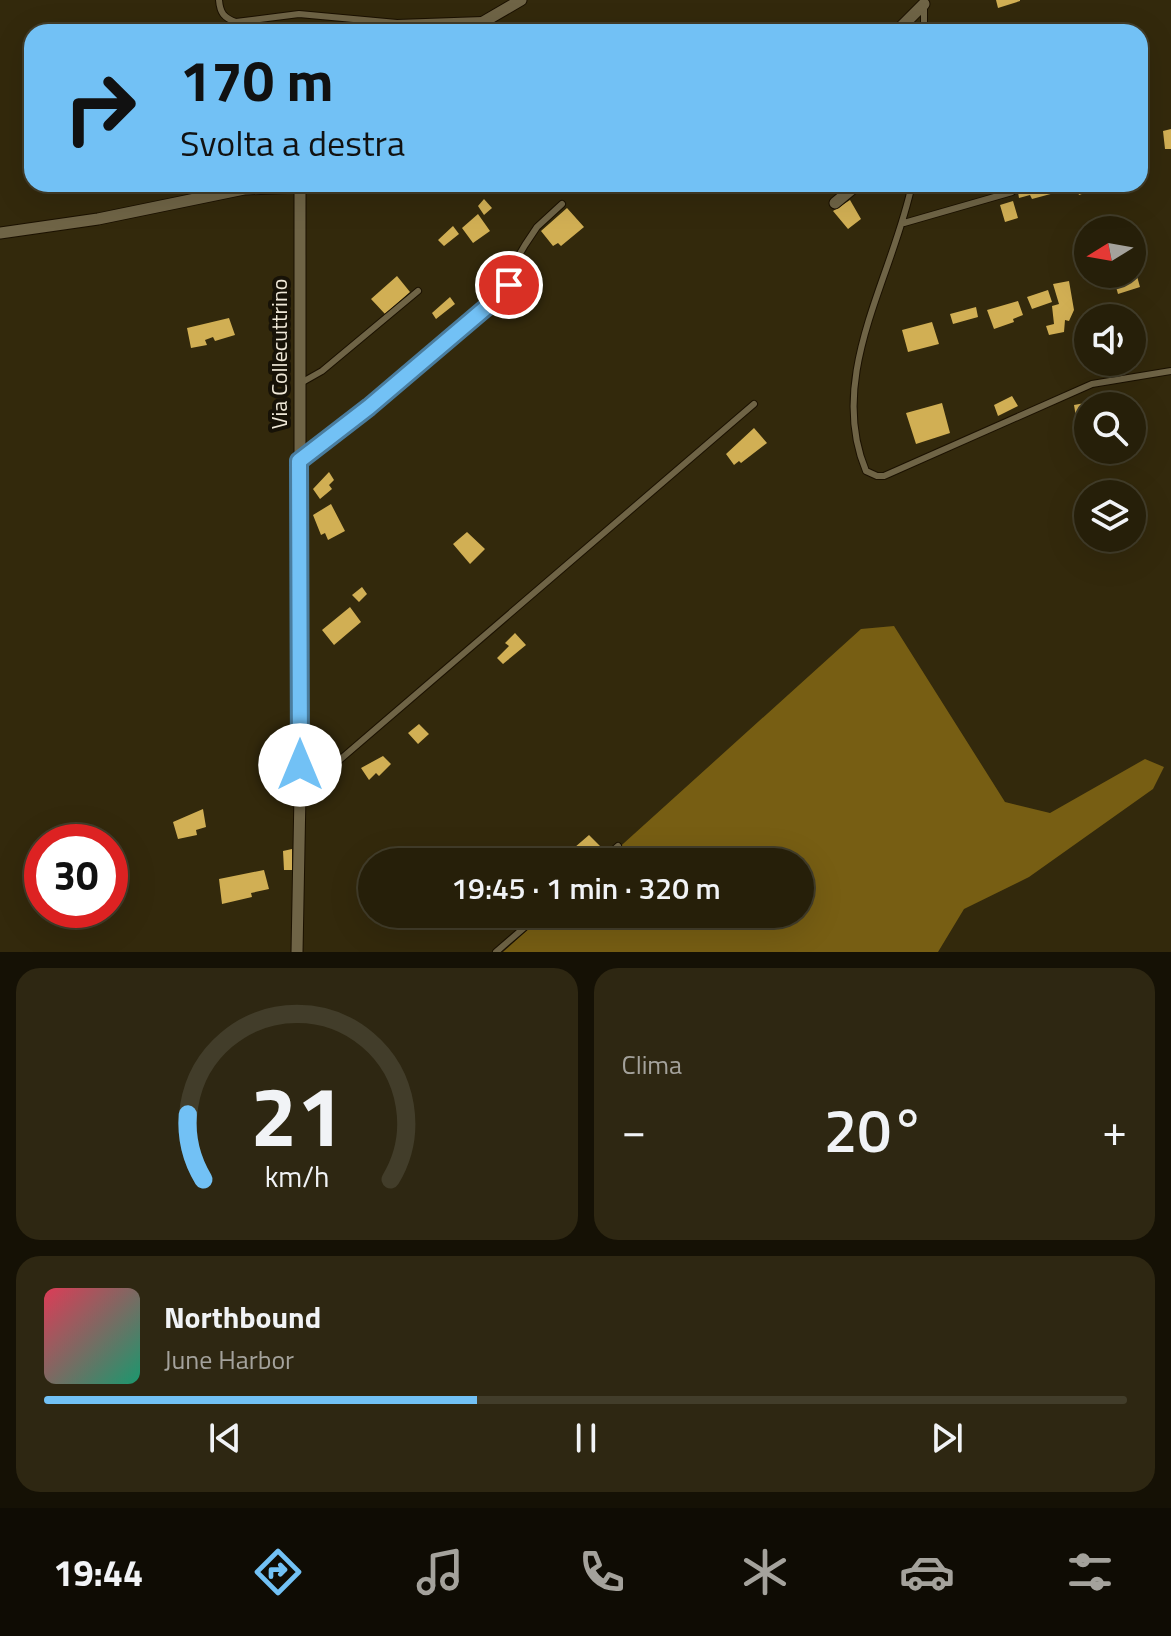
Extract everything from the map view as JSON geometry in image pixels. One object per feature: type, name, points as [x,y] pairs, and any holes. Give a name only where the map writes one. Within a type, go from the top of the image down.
[{"type":"street","points":[[478,24],[521,0]]},
{"type":"street","points":[[903,24],[924,2]]},
{"type":"street","points":[[0,233],[98,219],[229,192]]},
{"type":"street","name":"Via Collecuttrino","points":[[297,952],[302,192]]},
{"type":"street","points":[[835,203],[848,192]]},
{"type":"lane","points":[[219,0],[221,13],[236,22],[299,14],[397,23],[486,19]]},
{"type":"lane","points":[[924,2],[924,24]]},
{"type":"lane","points":[[910,192],[904,223],[857,359],[855,445],[866,471],[884,476],[1092,384],[1171,371]]},
{"type":"lane","points":[[904,223],[1012,192]]},
{"type":"lane","points":[[299,461],[335,435],[489,305],[509,285],[515,262],[537,227],[562,204]]},
{"type":"lane","points":[[299,384],[322,371],[418,291]]},
{"type":"lane","points":[[300,794],[754,404]]},
{"type":"lane","points":[[496,952],[524,928]]},
{"type":"shaded area","points":[[894,626],[1005,802],[1050,813],[1145,759],[1164,767],[1153,789],[1029,877],[964,909],[938,952],[503,952],[530,928],[814,928],[814,848],[619,848],[861,629]]},
{"type":"building","points":[[996,0],[1020,0],[1020,1],[998,8]]},
{"type":"building","points":[[1171,129],[1171,149],[1165,149],[1163,131]]},
{"type":"building","points":[[1018,192],[1058,192],[1032,199],[1030,195],[1019,198]]},
{"type":"building","points":[[484,199],[492,208],[484,215],[478,206]]},
{"type":"building","points":[[850,200],[861,219],[848,229],[833,211]]},
{"type":"building","points":[[1013,201],[1018,218],[1005,222],[1000,205]]},
{"type":"building","points":[[567,208],[584,227],[561,246],[558,243],[553,246],[541,231]]},
{"type":"building","points":[[478,214],[490,231],[473,243],[462,228]]},
{"type":"building","points":[[453,226],[459,234],[444,246],[438,240]]},
{"type":"building","points":[[397,276],[410,292],[385,314],[371,299]]},
{"type":"building","points":[[1069,281],[1074,310],[1069,321],[1065,320],[1064,332],[1049,335],[1046,326],[1054,324],[1052,306],[1059,304],[1053,284]]},
{"type":"building","points":[[1116,288],[1137,288],[1118,294]]},
{"type":"building","points":[[1048,290],[1052,302],[1032,309],[1027,297]]},
{"type":"building","points":[[450,297],[455,304],[436,319],[432,313]]},
{"type":"building","points":[[1018,301],[1023,315],[994,329],[987,310]]},
{"type":"building","points":[[976,307],[978,317],[953,324],[950,314]]},
{"type":"building","points":[[229,318],[235,335],[215,341],[213,337],[205,340],[207,345],[191,348],[187,328]]},
{"type":"building","points":[[932,322],[939,344],[908,352],[902,330]]},
{"type":"building","points":[[1012,396],[1018,406],[998,416],[994,405]]},
{"type":"building","points":[[942,403],[950,433],[916,444],[906,413]]},
{"type":"building","points":[[754,428],[767,443],[734,465],[726,454]]},
{"type":"building","points":[[329,472],[334,480],[329,485],[332,489],[320,499],[313,489]]},
{"type":"building","points":[[331,504],[345,531],[328,540],[325,533],[321,535],[313,515]]},
{"type":"building","points":[[467,532],[485,549],[470,564],[453,544]]},
{"type":"building","points":[[362,587],[367,594],[359,602],[352,595]]},
{"type":"building","points":[[350,607],[361,622],[334,645],[322,630]]},
{"type":"building","points":[[515,633],[526,645],[503,664],[497,658],[509,646],[505,643]]},
{"type":"building","points":[[419,724],[429,734],[418,744],[408,733]]},
{"type":"building","points":[[383,756],[391,764],[379,776],[376,773],[369,780],[361,768]]},
{"type":"building","points":[[203,809],[206,827],[196,830],[197,835],[178,839],[173,822]]},
{"type":"building","points":[[589,835],[602,848],[574,848]]},
{"type":"building","points":[[292,849],[292,870],[284,870],[283,851]]},
{"type":"building","points":[[264,870],[269,889],[251,893],[252,897],[222,904],[219,879]]},
{"type":"route","points":[[300,765],[299,461],[369,407],[509,285]]}]
